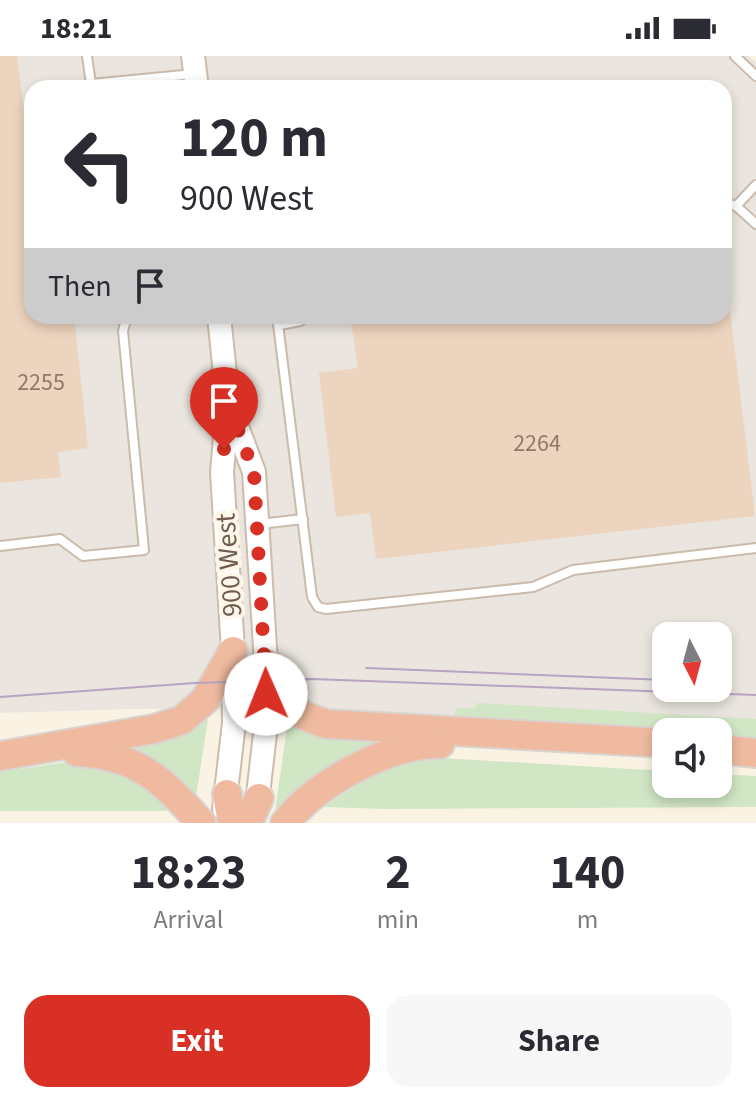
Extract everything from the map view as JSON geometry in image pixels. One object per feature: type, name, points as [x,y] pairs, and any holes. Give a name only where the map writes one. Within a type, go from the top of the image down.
[{"type":"highway","points":[[0,756],[154,729],[182,720],[205,700],[233,651]]},
{"type":"highway","points":[[266,663],[278,694],[294,711],[326,724],[652,742]]},
{"type":"highway","points":[[285,823],[315,796],[356,768],[405,747],[452,744],[652,754]]},
{"type":"highway","points":[[44,750],[106,754],[135,764],[169,788],[201,823]]},
{"type":"highway","points":[[732,751],[756,755]]},
{"type":"highway","points":[[732,756],[756,755]]},
{"type":"highway","points":[[227,794],[232,823]]},
{"type":"main road","name":"900 West","points":[[220,324],[228,403],[222,472],[233,651],[234,723],[222,823]]},
{"type":"main road","name":"900 West","points":[[228,403],[254,472],[266,663],[266,725],[254,815]]},
{"type":"lane","points":[[87,56],[90,80]]},
{"type":"lane","points":[[735,56],[756,76]]},
{"type":"lane","points":[[139,80],[195,73]]},
{"type":"lane","points":[[736,206],[756,185]]},
{"type":"lane","points":[[732,205],[756,224]]},
{"type":"lane","points":[[0,546],[60,539],[83,556],[144,550],[123,331],[125,324]]},
{"type":"lane","points":[[279,324],[312,597],[318,607],[326,609],[533,587],[573,570],[756,548]]},
{"type":"lane","points":[[257,524],[303,519]]},
{"type":"shaded area","points":[[0,56],[749,56],[756,63],[756,743],[732,736],[732,718],[652,718],[652,735],[327,708],[0,713]]},
{"type":"green space","points":[[476,703],[756,719],[756,740],[732,737],[732,718],[652,718],[652,729],[452,718],[458,708],[476,708]]},
{"type":"green space","points":[[207,715],[196,797],[173,772],[133,746]]},
{"type":"green space","points":[[287,727],[383,741],[280,812],[275,811]]},
{"type":"green space","points":[[441,758],[652,770],[652,798],[732,798],[732,775],[756,776],[756,807],[324,807],[380,774]]},
{"type":"green space","points":[[73,761],[123,770],[171,808],[166,811],[0,811],[0,772]]},
{"type":"building","points":[[0,56],[17,56],[24,114],[24,324],[75,324],[88,448],[58,452],[61,477],[0,483]]},
{"type":"building","points":[[351,324],[732,324],[755,516],[376,559],[370,513],[336,517],[319,373],[358,368]]},
{"type":"tram line","points":[[366,668],[652,679]]},
{"type":"tram line","points":[[0,697],[195,683],[312,679],[756,695]]},
{"type":"route","points":[[224,449],[228,403],[254,472],[266,694]]}]
